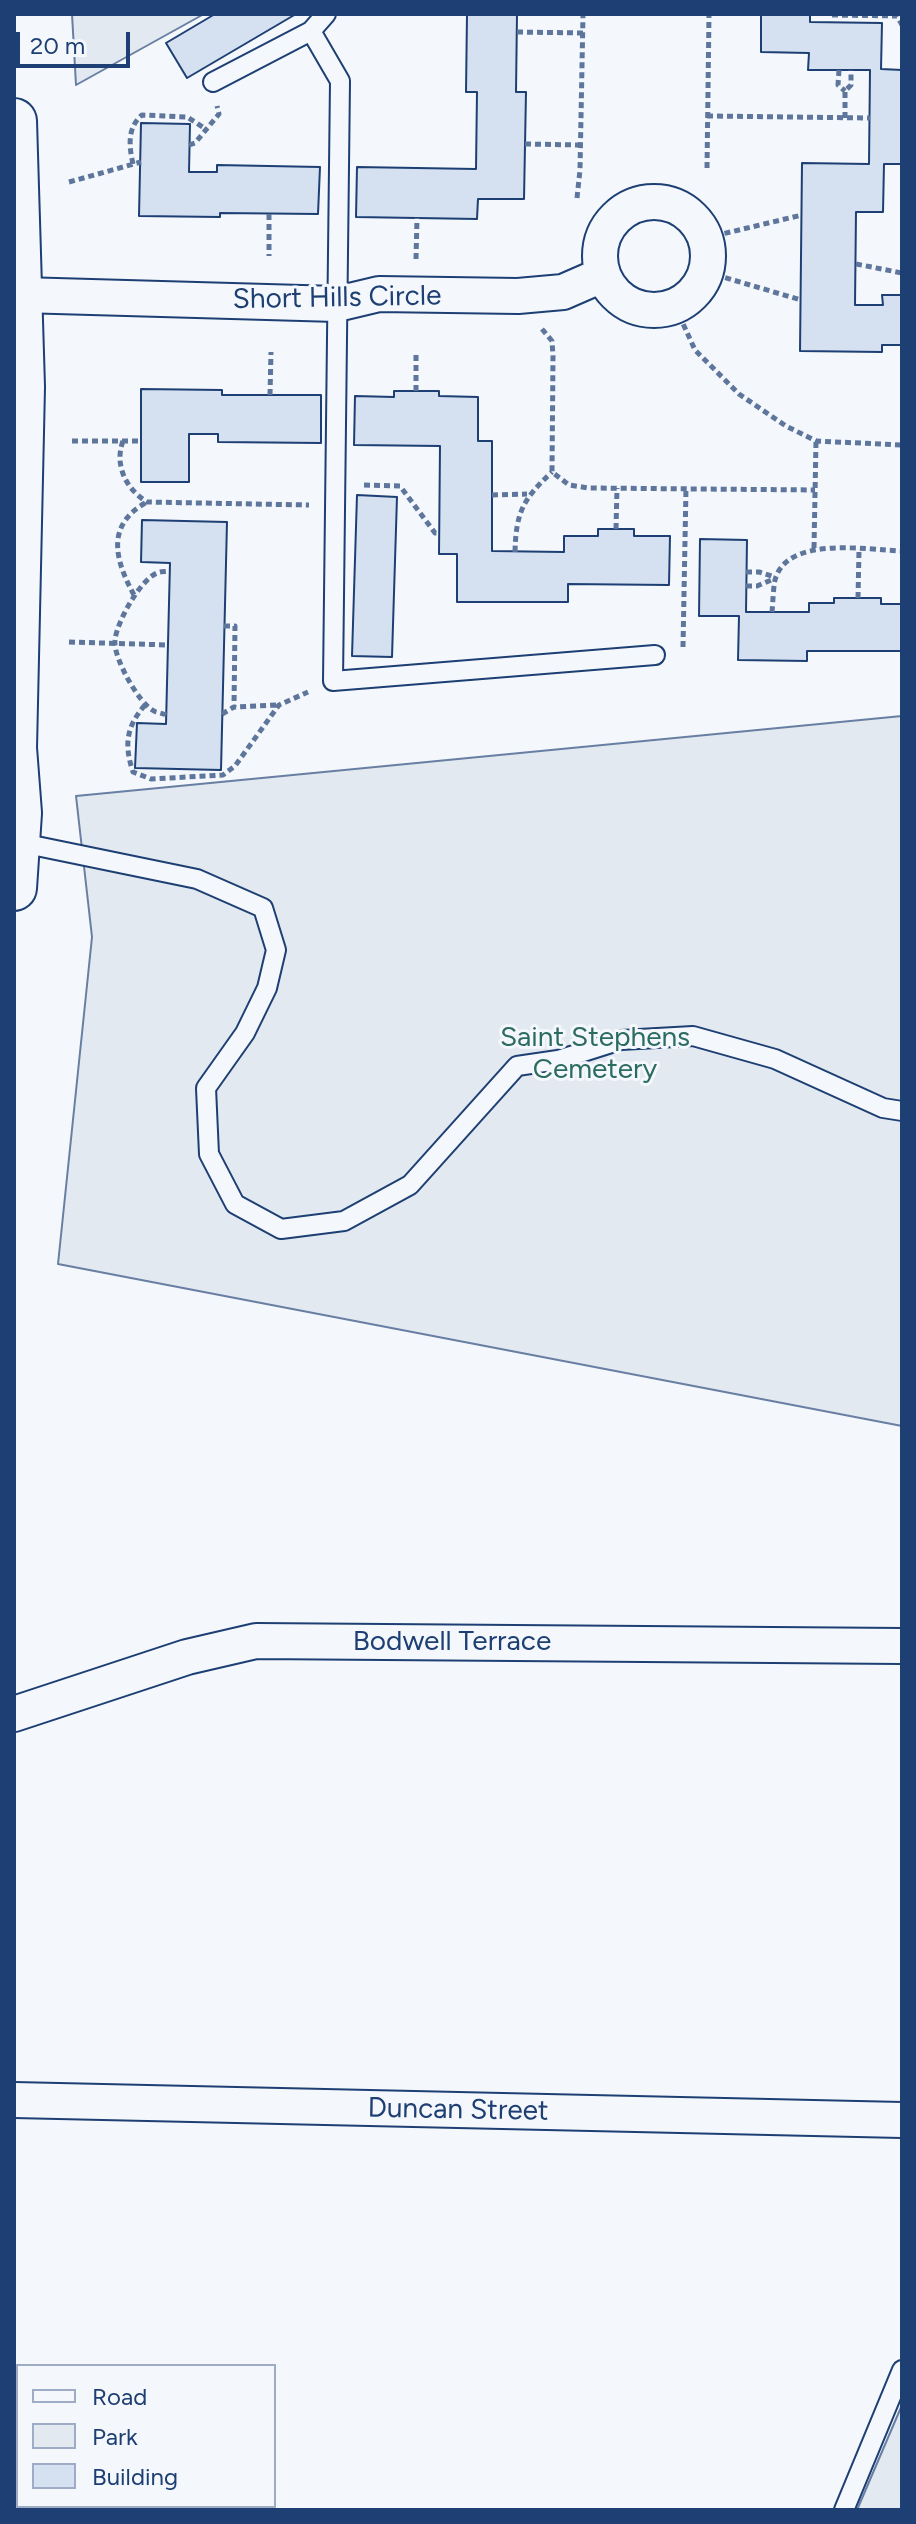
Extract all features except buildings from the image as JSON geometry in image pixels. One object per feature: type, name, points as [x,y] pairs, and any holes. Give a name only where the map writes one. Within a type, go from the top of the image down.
[{"type":"main road","points":[[14,121],[22,387],[14,748],[19,813],[14,888]]},
{"type":"street","points":[[658,201],[676,206],[692,216],[703,230],[705,255],[701,284],[690,297],[658,311],[624,303],[611,291],[602,275],[599,257],[602,239],[610,223],[624,210],[640,203],[658,201]]},
{"type":"street","name":"Short Hills Circle","points":[[21,295],[337,304],[379,294],[518,296],[563,292],[602,275]]},
{"type":"street","name":"Bodwell Terrace","points":[[14,1714],[187,1657],[256,1641],[902,1646]]},
{"type":"street","name":"Duncan Street","points":[[14,2100],[902,2120]]},
{"type":"lane","points":[[213,82],[311,31],[326,14]]},
{"type":"lane","points":[[311,31],[340,81],[333,681],[655,655]]},
{"type":"lane","points":[[17,842],[197,879],[263,908],[276,950],[267,988],[245,1033],[206,1088],[209,1154],[235,1204],[281,1229],[344,1221],[410,1185],[517,1066],[558,1060],[621,1040],[693,1036],[775,1059],[883,1108],[902,1111]]},
{"type":"lane","points":[[844,2510],[902,2370]]},
{"type":"path","points":[[577,198],[583,14]]},
{"type":"path","points":[[707,168],[709,14]]},
{"type":"path","points":[[832,23],[832,14],[897,16],[902,25]]},
{"type":"path","points":[[517,32],[583,33]]},
{"type":"path","points":[[839,70],[838,85],[845,91]]},
{"type":"path","points":[[845,118],[845,91],[851,85],[851,70]]},
{"type":"path","points":[[189,145],[195,143],[219,114],[213,82]]},
{"type":"path","points":[[133,164],[129,141],[136,120],[142,115],[187,117],[206,129]]},
{"type":"path","points":[[707,116],[870,118]]},
{"type":"path","points":[[525,144],[581,145]]},
{"type":"path","points":[[69,182],[141,162]]},
{"type":"path","points":[[269,214],[269,256]]},
{"type":"path","points":[[705,255],[802,215]]},
{"type":"path","points":[[416,259],[417,218]]},
{"type":"path","points":[[705,255],[801,300]]},
{"type":"path","points":[[856,264],[902,273]]},
{"type":"path","points":[[515,552],[515,528],[528,494],[552,472],[552,341],[518,296]]},
{"type":"path","points":[[675,306],[695,350],[739,394],[786,426],[816,441],[902,445]]},
{"type":"path","points":[[270,395],[271,352]]},
{"type":"path","points":[[416,354],[416,391]]},
{"type":"path","points":[[72,441],[141,441]]},
{"type":"path","points":[[123,441],[118,454],[131,493],[147,502],[335,505]]},
{"type":"path","points":[[814,548],[816,441]]},
{"type":"path","points":[[552,472],[569,485],[815,490]]},
{"type":"path","points":[[335,485],[400,486],[435,533],[439,533]]},
{"type":"path","points":[[616,529],[617,488]]},
{"type":"path","points":[[655,655],[683,650],[686,488]]},
{"type":"path","points":[[492,495],[528,494]]},
{"type":"path","points":[[134,595],[122,573],[117,547],[118,532],[127,516],[147,502]]},
{"type":"path","points":[[746,586],[757,586],[776,578],[796,554],[814,548],[902,551]]},
{"type":"path","points":[[858,598],[859,550]]},
{"type":"path","points":[[166,715],[154,712],[145,705],[124,674],[114,643],[134,595],[155,573],[169,571]]},
{"type":"path","points":[[746,572],[759,572],[776,578]]},
{"type":"path","points":[[772,612],[776,578]]},
{"type":"path","points":[[224,626],[235,626],[234,707]]},
{"type":"path","points":[[69,642],[168,645]]},
{"type":"path","points":[[222,714],[234,707],[279,705],[333,681]]},
{"type":"path","points":[[145,705],[134,718],[127,735],[128,757],[133,772],[151,779],[223,775],[235,766],[279,705]]},
{"type":"green space","points":[[72,14],[204,14],[76,85]]},
{"type":"green space","name":"Saint Stephens Cemetery","points":[[902,716],[902,1426],[58,1264],[92,937],[76,796]]},
{"type":"green space","points":[[902,2405],[902,2510],[857,2510]]}]
